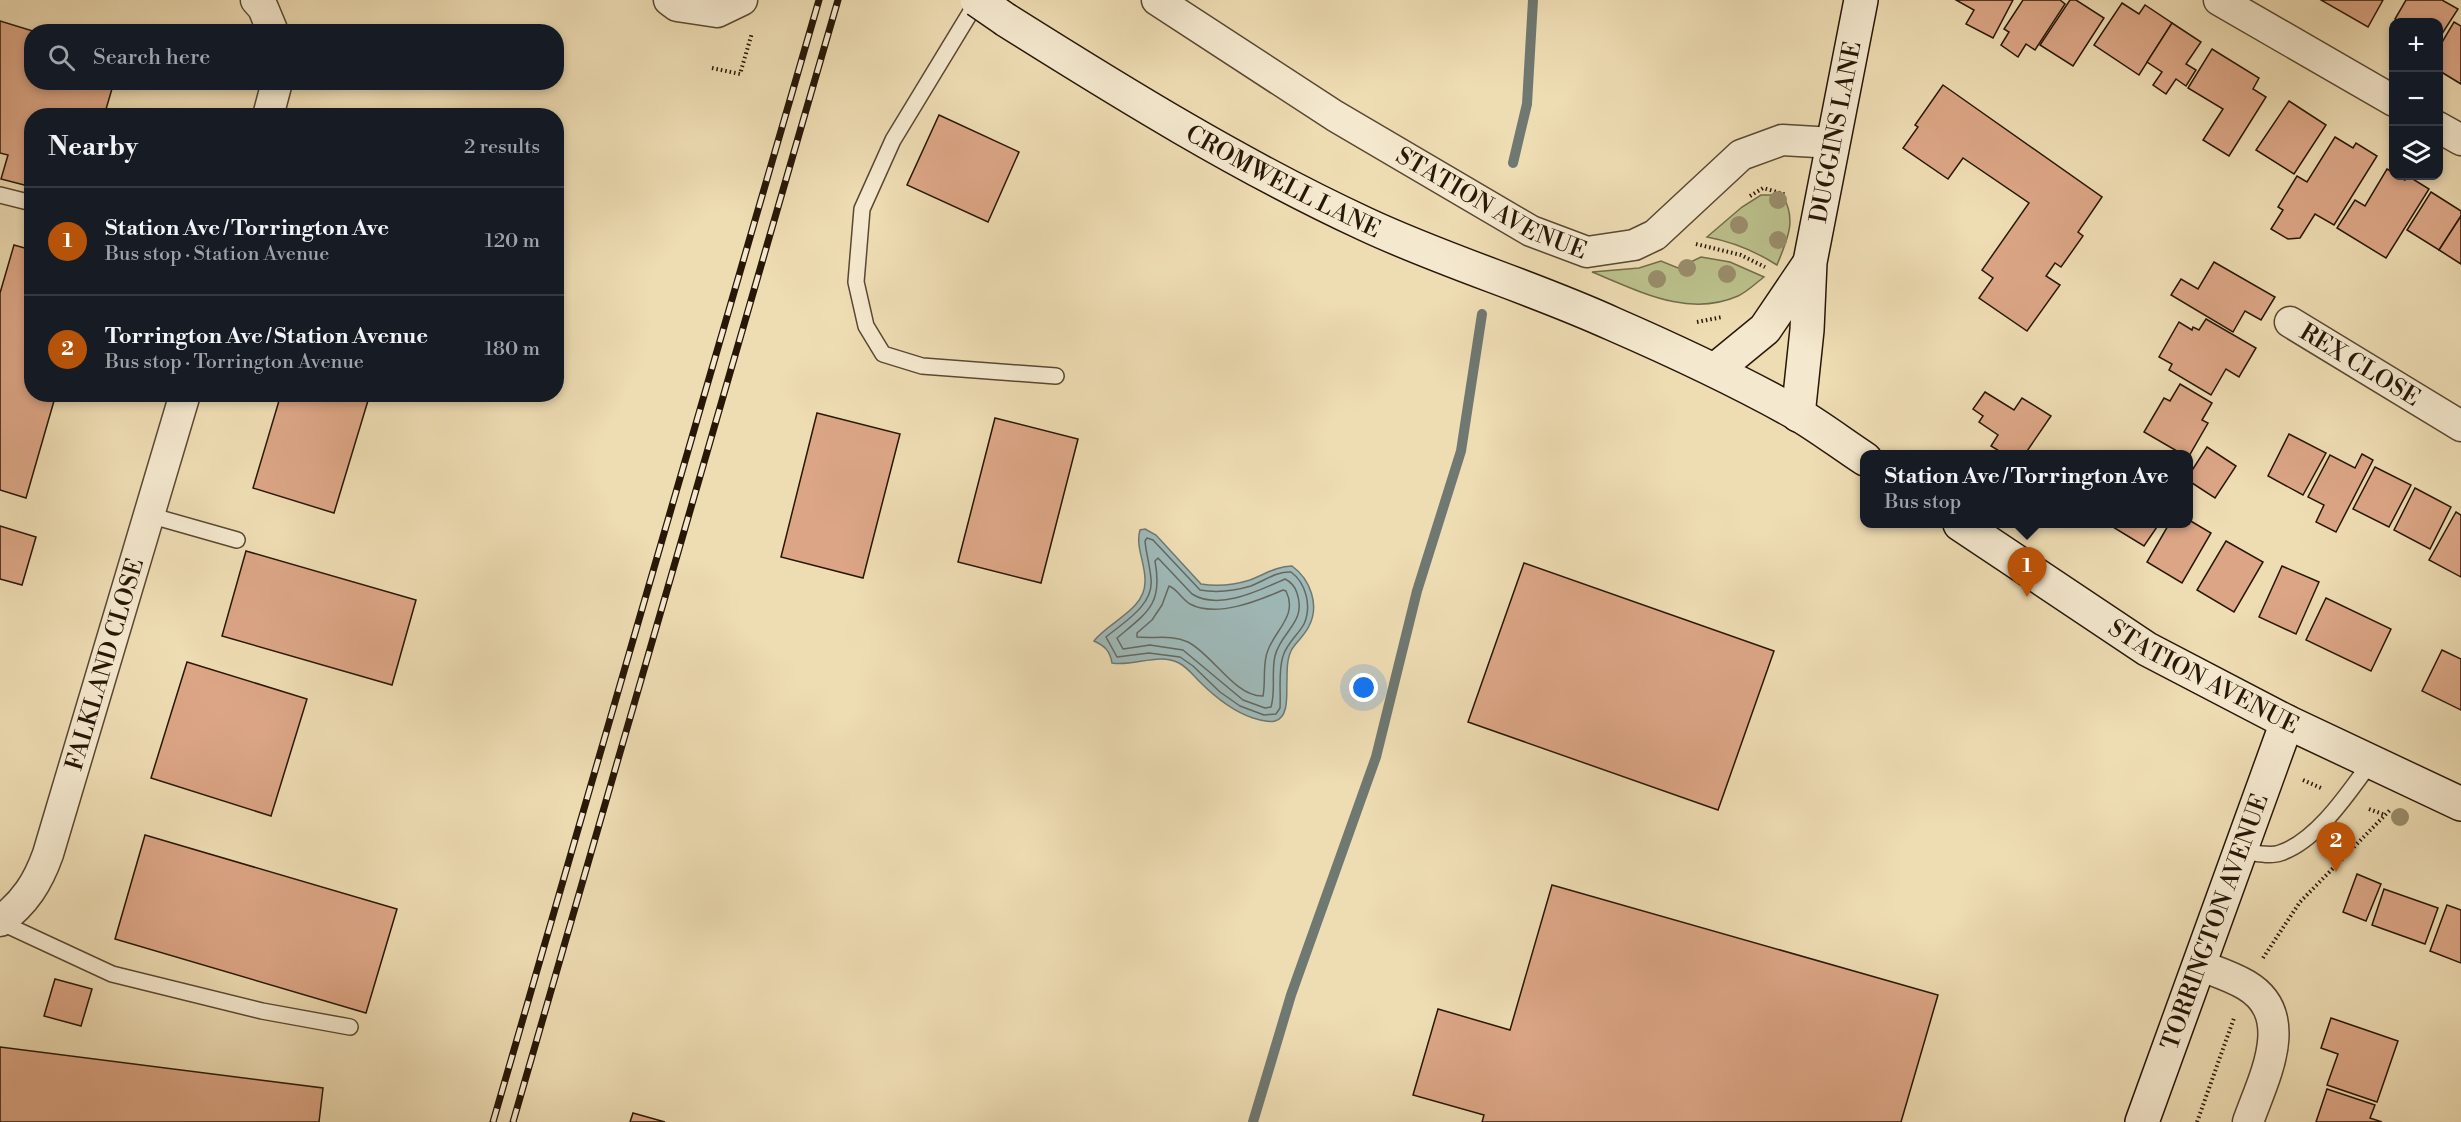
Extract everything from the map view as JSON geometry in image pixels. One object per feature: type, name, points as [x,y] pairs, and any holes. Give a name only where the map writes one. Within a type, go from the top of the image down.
[{"type":"street","points":[[256,0],[263,8],[270,24]]},
{"type":"street","points":[[669,0],[677,6],[717,12],[748,13]]},
{"type":"street","name":"CROMWELL LANE","points":[[977,0],[1136,101],[1284,185],[1365,225],[1449,261],[1612,323],[1715,370]]},
{"type":"street","name":"STATION AVENUE","points":[[1157,0],[1335,116],[1500,213],[1531,231],[1587,252],[1634,245],[1655,235],[1741,155],[1782,140],[1834,143]]},
{"type":"street","name":"DUGGINS LANE","points":[[1798,415],[1807,330],[1810,262],[1861,0]]},
{"type":"street","points":[[2219,0],[2389,98]]},
{"type":"street","points":[[270,108],[276,90]]},
{"type":"street","points":[[2443,129],[2461,140]]},
{"type":"street","name":"DUGGINS LANE","points":[[1715,370],[1765,329],[1810,262]]},
{"type":"street","name":"REX CLOSE","points":[[2290,322],[2461,426]]},
{"type":"street","points":[[1715,370],[1798,415],[1860,456]]},
{"type":"street","name":"FALKLAND CLOSE","points":[[0,921],[23,902],[33,889],[45,863],[183,402]]},
{"type":"street","name":"STATION AVENUE","points":[[1966,528],[2147,649],[2287,722],[2461,804]]},
{"type":"street","name":"TORRINGTON AVENUE","points":[[2142,1122],[2287,722]]},
{"type":"street","points":[[2199,965],[2246,985],[2271,1011],[2275,1042],[2248,1122]]},
{"type":"lane","points":[[977,0],[893,140],[862,208],[856,282],[866,326],[883,354],[922,366],[1056,376]]},
{"type":"lane","points":[[0,195],[24,201]]},
{"type":"lane","points":[[149,515],[237,540]]},
{"type":"lane","points":[[2239,851],[2279,854],[2312,835],[2345,798],[2371,762]]},
{"type":"lane","points":[[0,921],[112,974],[262,1011],[350,1028]]},
{"type":"path","points":[[712,68],[740,74],[748,13]]},
{"type":"path","points":[[1745,199],[1763,188],[1788,195],[1793,200]]},
{"type":"path","points":[[1703,236],[1695,244],[1742,255],[1770,270]]},
{"type":"path","points":[[2271,766],[2345,798]]},
{"type":"path","points":[[2197,1122],[2246,985],[2300,902],[2415,783]]},
{"type":"green space","points":[[1761,195],[1775,195],[1784,198],[1790,215],[1789,232],[1777,265],[1744,248],[1707,237],[1742,207]]},
{"type":"green space","points":[[1701,257],[1730,262],[1764,277],[1738,296],[1719,302],[1701,304],[1682,303],[1646,294],[1592,272],[1639,268],[1661,261],[1678,268]]},
{"type":"water","points":[[1145,529],[1156,535],[1201,584],[1238,583],[1286,566],[1292,566],[1304,578],[1311,593],[1314,610],[1307,629],[1289,656],[1286,703],[1280,719],[1272,722],[1264,721],[1238,712],[1212,693],[1185,667],[1171,660],[1154,659],[1112,663],[1106,649],[1094,641],[1133,608],[1143,592],[1145,575],[1139,536],[1140,530]]},
{"type":"building","points":[[1956,0],[2013,0],[1993,38],[1966,24],[1974,10]]},
{"type":"building","points":[[2023,0],[2060,0],[2065,4],[2035,50],[2026,44],[2018,57],[2001,45],[2009,32],[2004,29]]},
{"type":"building","points":[[2070,0],[2076,0],[2104,18],[2073,66],[2040,45]]},
{"type":"building","points":[[2321,0],[2383,0],[2368,27]]},
{"type":"building","points":[[2406,0],[2442,0],[2458,9],[2443,32],[2443,18],[2396,18]]},
{"type":"building","points":[[2122,3],[2139,14],[2145,5],[2172,23],[2139,75],[2094,45]]},
{"type":"building","points":[[0,21],[24,28],[24,90],[112,90],[106,108],[24,108],[24,185],[1,179],[8,155],[0,153]]},
{"type":"building","points":[[2454,22],[2461,26],[2461,84],[2443,73],[2443,41]]},
{"type":"building","points":[[2172,23],[2201,42],[2186,64],[2196,70],[2186,86],[2176,79],[2166,94],[2153,85],[2162,72],[2147,62]]},
{"type":"building","points":[[2212,49],[2259,78],[2253,89],[2266,97],[2229,156],[2203,140],[2223,109],[2188,88]]},
{"type":"building","points":[[1943,85],[2102,197],[2078,232],[2083,236],[2061,267],[2055,263],[2046,276],[2060,285],[2027,331],[1979,298],[1993,278],[1982,270],[2029,203],[1963,158],[1948,179],[1903,148],[1918,127],[1915,125]]},
{"type":"building","points":[[2289,101],[2326,125],[2294,174],[2256,150]]},
{"type":"building","points":[[939,115],[1019,152],[988,222],[907,185]]},
{"type":"building","points":[[2335,137],[2353,148],[2356,143],[2377,156],[2334,225],[2315,214],[2300,238],[2288,239],[2271,229],[2283,210],[2278,207],[2297,176],[2307,182]]},
{"type":"building","points":[[2387,169],[2389,180],[2414,180],[2429,189],[2386,258],[2337,228],[2355,200],[2365,206]]},
{"type":"building","points":[[2431,192],[2461,211],[2461,216],[2439,250],[2407,230]]},
{"type":"building","points":[[2461,216],[2461,264],[2439,250]]},
{"type":"building","points":[[14,245],[24,248],[24,402],[54,402],[26,498],[0,490],[0,293]]},
{"type":"building","points":[[2214,262],[2275,297],[2261,320],[2245,311],[2233,332],[2171,295],[2181,279],[2198,289]]},
{"type":"building","points":[[2206,319],[2256,348],[2239,377],[2226,369],[2211,395],[2169,370],[2172,364],[2159,357],[2179,322],[2192,330],[2193,327],[2199,330]]},
{"type":"building","points":[[2180,384],[2212,403],[2202,420],[2208,423],[2192,450],[2175,450],[2144,432],[2164,398],[2170,401]]},
{"type":"building","points":[[1985,392],[2014,410],[2022,398],[2051,416],[2028,450],[1998,450],[1991,446],[1998,435],[1979,422],[1983,416],[1973,409]]},
{"type":"building","points":[[279,402],[368,402],[334,513],[253,488]]},
{"type":"building","points":[[817,413],[900,434],[863,578],[781,557]]},
{"type":"building","points":[[995,418],[1078,439],[1041,583],[958,562]]},
{"type":"building","points":[[2289,434],[2326,453],[2303,495],[2268,476]]},
{"type":"building","points":[[2207,447],[2236,466],[2215,498],[2193,484],[2193,469]]},
{"type":"building","points":[[2362,454],[2373,460],[2336,532],[2316,522],[2324,505],[2308,497],[2330,455],[2355,468]]},
{"type":"building","points":[[2375,467],[2411,485],[2389,527],[2353,509]]},
{"type":"building","points":[[2415,488],[2451,507],[2430,549],[2394,530]]},
{"type":"building","points":[[2456,512],[2461,515],[2461,577],[2429,560]]},
{"type":"building","points":[[2193,522],[2211,533],[2182,583],[2147,562],[2167,528],[2193,528]]},
{"type":"building","points":[[0,526],[36,537],[22,585],[0,579]]},
{"type":"building","points":[[2115,528],[2156,528],[2144,546]]},
{"type":"building","points":[[2226,541],[2263,562],[2234,612],[2197,590]]},
{"type":"building","points":[[246,551],[416,600],[392,685],[222,636]]},
{"type":"building","points":[[1524,563],[1774,651],[1718,810],[1468,722]]},
{"type":"building","points":[[2282,566],[2319,582],[2296,634],[2259,617]]},
{"type":"building","points":[[2326,598],[2391,629],[2371,671],[2306,640]]},
{"type":"building","points":[[2442,650],[2461,659],[2461,710],[2422,691]]},
{"type":"building","points":[[187,662],[307,699],[271,816],[151,778]]},
{"type":"building","points":[[145,835],[397,909],[366,1013],[115,939]]},
{"type":"building","points":[[2357,874],[2381,884],[2366,921],[2343,912]]},
{"type":"building","points":[[1552,885],[1938,995],[1901,1122],[1482,1122],[1484,1115],[1413,1095],[1438,1009],[1510,1030]]},
{"type":"building","points":[[2384,889],[2438,908],[2425,944],[2372,925]]},
{"type":"building","points":[[2447,905],[2461,910],[2461,963],[2430,951]]},
{"type":"building","points":[[55,979],[92,989],[81,1026],[44,1016]]},
{"type":"building","points":[[2331,1018],[2398,1041],[2377,1102],[2327,1085],[2338,1054],[2321,1048]]},
{"type":"building","points":[[0,1047],[323,1088],[319,1122],[0,1122]]},
{"type":"building","points":[[2327,1089],[2375,1105],[2370,1118],[2382,1122],[2316,1122]]},
{"type":"building","points":[[633,1113],[665,1122],[630,1122]]},
{"type":"waterway","points":[[1513,163],[1527,104],[1533,0]]},
{"type":"waterway","points":[[1253,1122],[1291,995],[1376,757],[1417,591],[1461,451],[1482,314]]},
{"type":"railway","points":[[493,1122],[819,0]]},
{"type":"railway","points":[[513,1122],[838,0]]},
{"type":"place","name":"Station Ave / Torrington Ave","points":[[2027,597]]},
{"type":"place","name":"Torrington Ave / Station Avenue","points":[[2336,872]]}]
